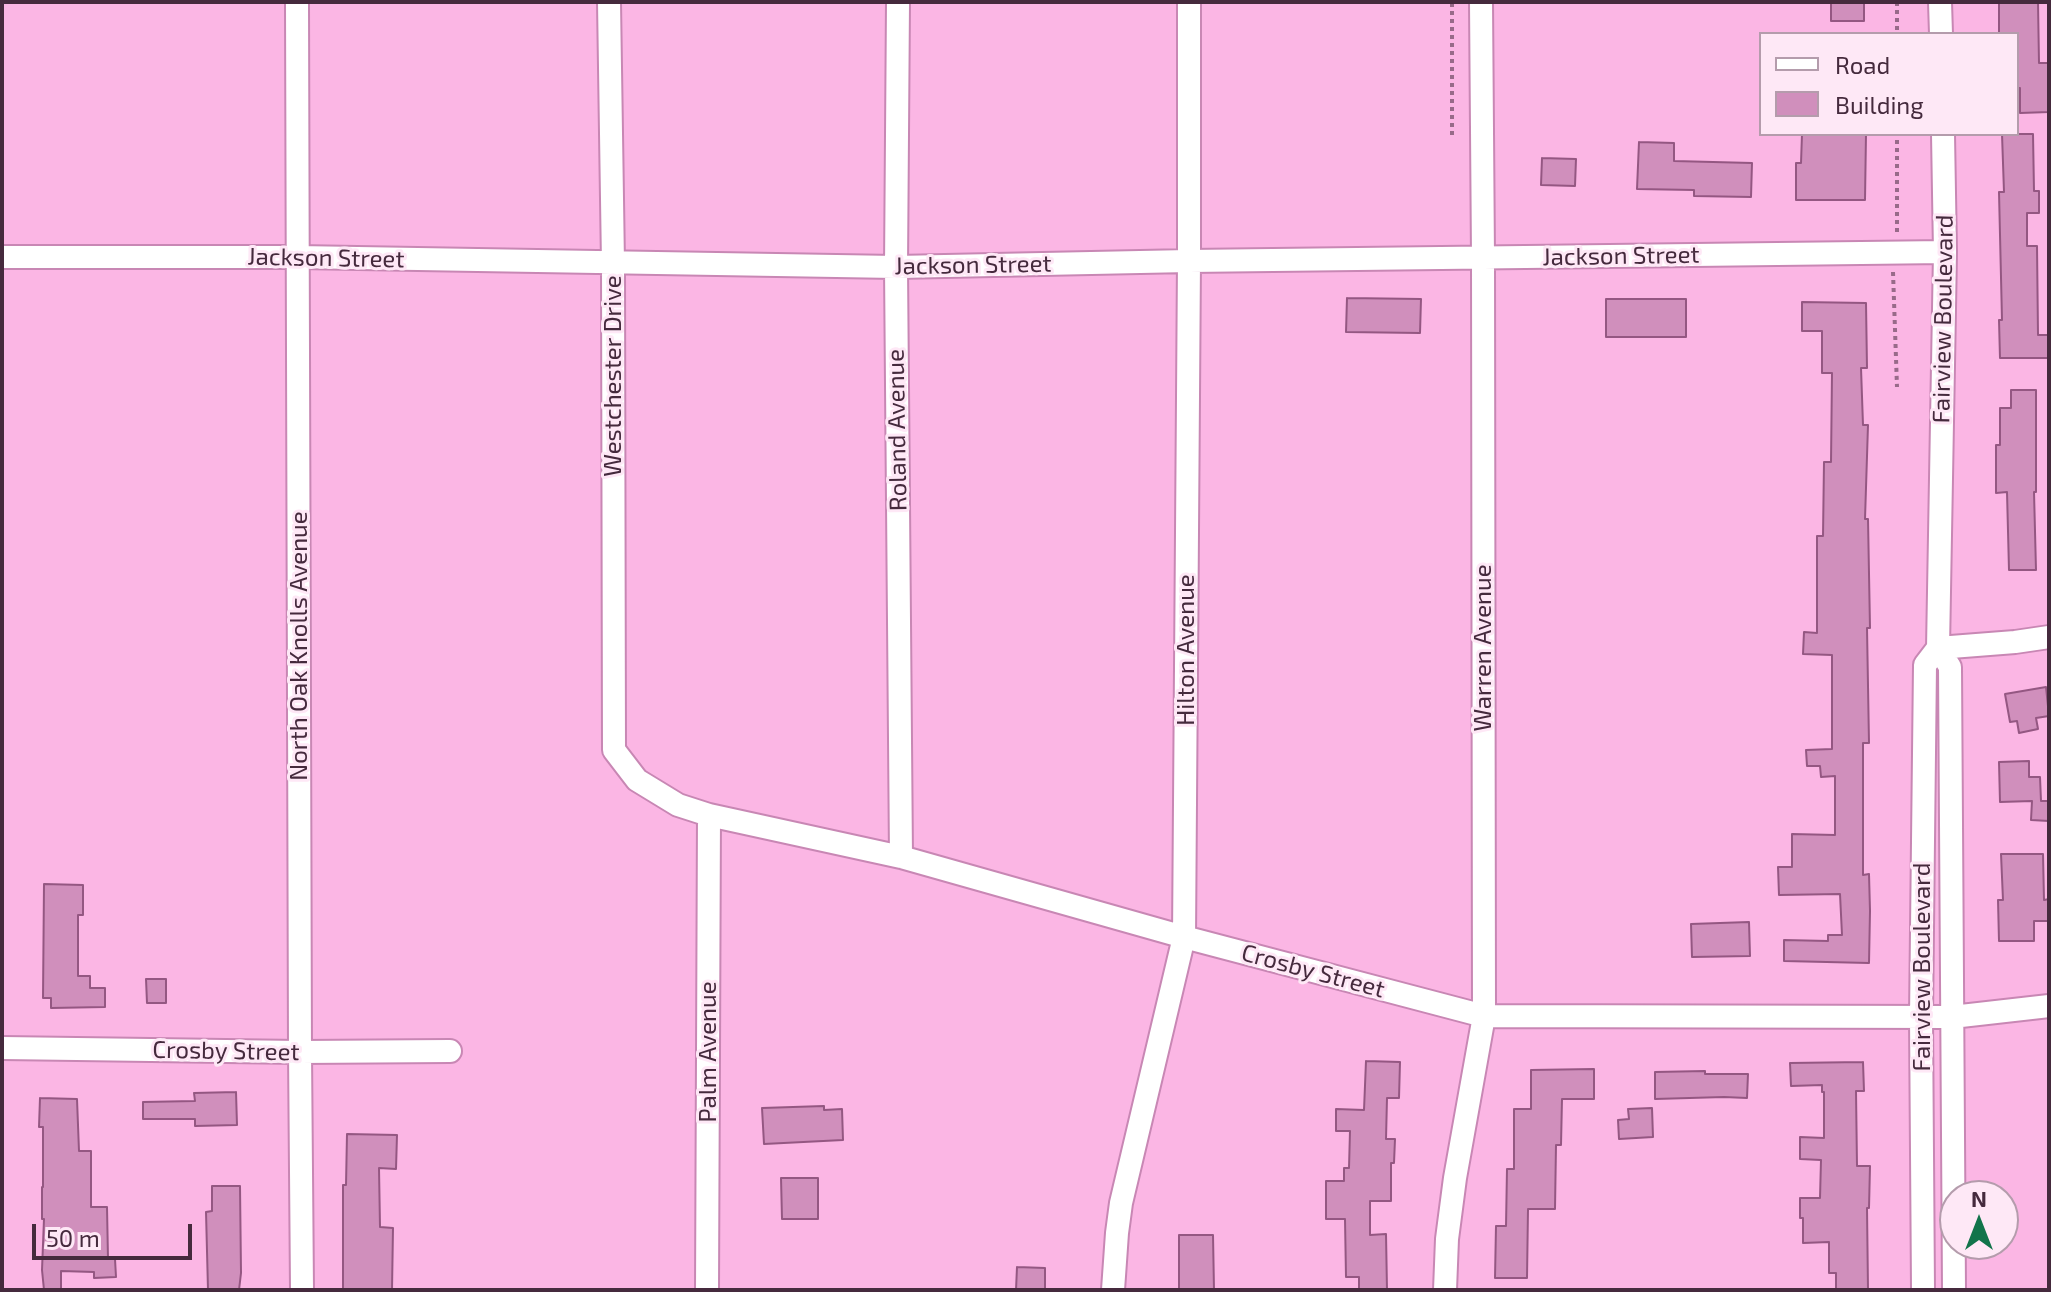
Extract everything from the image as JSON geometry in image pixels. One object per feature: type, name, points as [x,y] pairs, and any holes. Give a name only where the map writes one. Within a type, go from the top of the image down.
[{"type":"street","name":"North Oak Knolls Avenue","points":[[297,2],[302,1290]]},
{"type":"street","name":"Westchester Drive","points":[[609,2],[614,750]]},
{"type":"street","name":"Roland Avenue","points":[[898,2],[896,267],[901,857]]},
{"type":"street","name":"Hilton Avenue","points":[[1113,1290],[1121,1203],[1184,937],[1189,2]]},
{"type":"street","name":"Warren Avenue","points":[[1445,1290],[1447,1239],[1455,1178],[1484,1016],[1481,2]]},
{"type":"street","points":[[1940,2],[1941,32]]},
{"type":"street","name":"Fairview Boulevard","points":[[1943,136],[1945,252],[1938,648],[1950,667],[1954,1290]]},
{"type":"street","name":"Jackson Street","points":[[2,257],[298,257],[896,267],[1945,252]]},
{"type":"street","points":[[1938,648],[2049,637]]},
{"type":"street","name":"Fairview Boulevard","points":[[1923,1290],[1921,1017],[1925,665],[1938,648]]},
{"type":"street","name":"Crosby Street","points":[[614,750],[637,780],[678,805],[709,815],[901,857],[1184,937],[1484,1016],[1952,1017],[2049,1006]]},
{"type":"street","name":"Palm Avenue","points":[[707,1290],[709,815]]},
{"type":"street","name":"Crosby Street","points":[[2,1048],[450,1051]]},
{"type":"path","points":[[1452,2],[1452,135]]},
{"type":"path","points":[[1897,2],[1897,32]]},
{"type":"building","points":[[1831,2],[1864,2],[1864,21],[1831,21]]},
{"type":"building","points":[[1999,2],[2038,2],[2039,63],[2049,63],[2049,112],[2020,113],[2019,32],[1999,32]]},
{"type":"building","points":[[2033,134],[2034,191],[2039,191],[2039,213],[2027,213],[2027,246],[2037,246],[2038,335],[2048,335],[2048,358],[2000,358],[1999,192],[2004,192],[2002,136]]},
{"type":"building","points":[[1802,136],[1866,136],[1865,200],[1796,200],[1796,163],[1801,163]]},
{"type":"building","points":[[1639,142],[1674,143],[1674,161],[1752,163],[1751,197],[1694,196],[1694,190],[1637,189]]},
{"type":"building","points":[[1542,158],[1576,159],[1575,186],[1541,185]]},
{"type":"building","points":[[1347,298],[1421,299],[1420,333],[1346,332]]},
{"type":"building","points":[[1606,299],[1686,299],[1686,337],[1606,337]]},
{"type":"building","points":[[1802,302],[1866,303],[1867,368],[1861,368],[1863,425],[1868,425],[1865,519],[1868,519],[1870,628],[1867,628],[1869,743],[1863,743],[1863,875],[1869,874],[1869,963],[1784,961],[1784,940],[1828,941],[1828,935],[1842,935],[1840,894],[1779,895],[1778,867],[1792,867],[1792,834],[1835,835],[1835,776],[1821,777],[1820,766],[1807,766],[1806,750],[1832,749],[1832,655],[1803,654],[1804,632],[1817,633],[1817,536],[1823,536],[1824,462],[1831,462],[1832,373],[1822,373],[1822,331],[1802,331]]},
{"type":"building","points":[[2011,390],[2036,390],[2036,570],[2009,570],[2007,492],[1996,493],[2000,408],[2011,408]]},
{"type":"building","points":[[2046,687],[2049,716],[2036,718],[2038,729],[2019,733],[2017,721],[2010,722],[2005,694]]},
{"type":"building","points":[[2029,761],[2029,777],[2040,777],[2041,801],[2049,801],[2049,821],[2031,820],[2032,801],[2000,802],[1999,762]]},
{"type":"building","points":[[2001,854],[2043,854],[2044,900],[2049,899],[2049,921],[2034,921],[2034,941],[1999,941],[1998,900],[2003,900]]},
{"type":"building","points":[[44,884],[83,885],[83,915],[78,915],[78,976],[90,976],[90,988],[105,988],[105,1007],[51,1008],[51,998],[43,998]]},
{"type":"building","points":[[1749,922],[1750,956],[1692,957],[1691,924]]},
{"type":"building","points":[[146,979],[166,979],[166,1003],[147,1003]]},
{"type":"building","points":[[1366,1061],[1400,1062],[1399,1098],[1387,1098],[1386,1139],[1395,1139],[1394,1163],[1391,1163],[1391,1201],[1370,1201],[1370,1235],[1386,1234],[1387,1290],[1359,1290],[1359,1277],[1346,1277],[1345,1219],[1326,1219],[1326,1181],[1344,1181],[1344,1168],[1349,1168],[1350,1131],[1336,1131],[1336,1109],[1364,1110]]},
{"type":"building","points":[[1863,1062],[1864,1091],[1856,1091],[1857,1166],[1870,1166],[1868,1290],[1836,1290],[1836,1273],[1829,1273],[1829,1242],[1803,1243],[1803,1218],[1800,1218],[1800,1198],[1820,1198],[1821,1160],[1800,1159],[1800,1137],[1824,1138],[1824,1092],[1822,1085],[1791,1086],[1790,1063]]},
{"type":"building","points":[[1594,1069],[1594,1099],[1562,1099],[1561,1145],[1556,1145],[1555,1209],[1528,1209],[1527,1278],[1495,1278],[1496,1226],[1506,1226],[1507,1169],[1514,1169],[1514,1109],[1531,1109],[1531,1070]]},
{"type":"building","points":[[1705,1071],[1705,1074],[1748,1074],[1747,1098],[1655,1099],[1655,1072]]},
{"type":"building","points":[[236,1092],[237,1125],[195,1126],[195,1119],[143,1119],[143,1102],[195,1101],[194,1093]]},
{"type":"building","points":[[40,1098],[77,1099],[79,1151],[91,1151],[91,1207],[107,1207],[108,1259],[115,1259],[116,1277],[94,1278],[94,1272],[61,1271],[61,1290],[44,1290]]},
{"type":"building","points":[[824,1106],[824,1110],[842,1109],[843,1140],[764,1144],[762,1108]]},
{"type":"building","points":[[1652,1108],[1653,1137],[1619,1139],[1618,1120],[1629,1119],[1628,1109]]},
{"type":"building","points":[[347,1134],[397,1135],[396,1169],[379,1168],[380,1227],[393,1228],[392,1290],[343,1290],[343,1185],[346,1185]]},
{"type":"building","points":[[781,1178],[818,1178],[818,1219],[782,1219]]},
{"type":"building","points":[[212,1186],[240,1186],[239,1290],[208,1290],[206,1212],[212,1211]]},
{"type":"building","points":[[1179,1235],[1213,1235],[1214,1290],[1179,1290]]},
{"type":"building","points":[[1017,1267],[1045,1268],[1045,1290],[1016,1290]]}]
